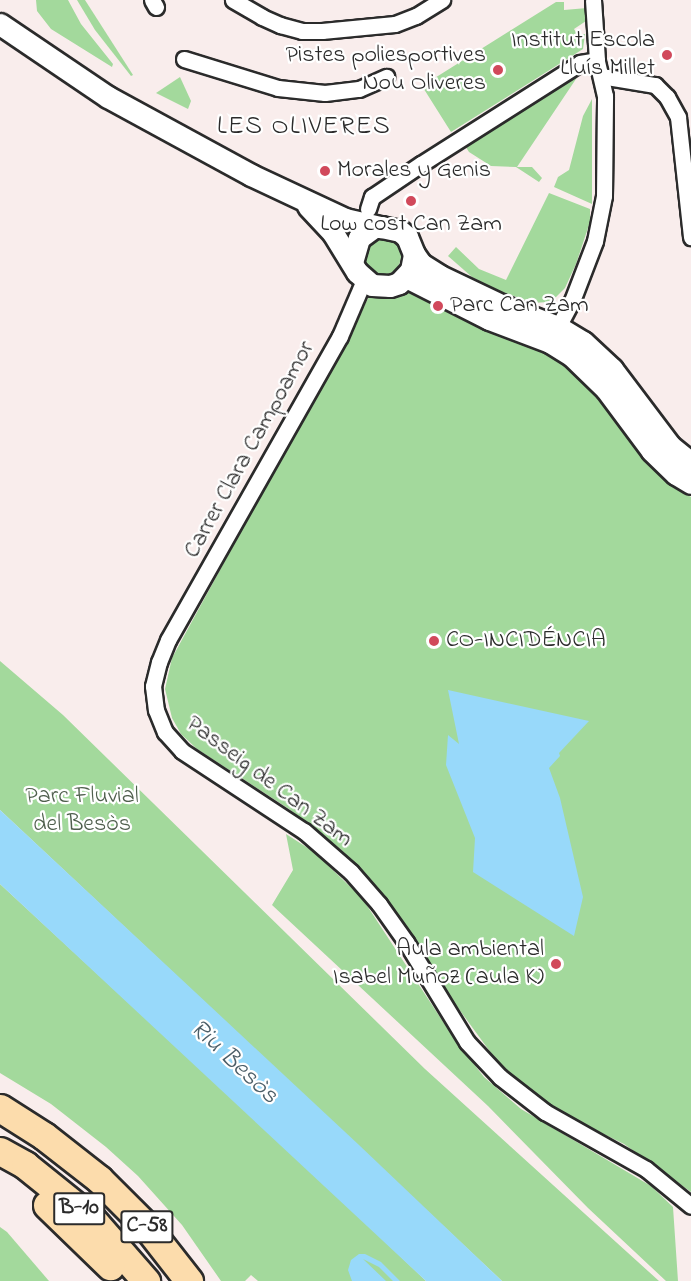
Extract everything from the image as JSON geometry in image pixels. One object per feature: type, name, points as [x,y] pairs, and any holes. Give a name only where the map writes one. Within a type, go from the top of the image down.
[{"type":"highway","name":"C-58","points":[[0,1108],[44,1136],[90,1171],[146,1226],[189,1281]]},
{"type":"highway","name":"B-10","points":[[0,1151],[25,1165],[91,1218],[146,1281]]},
{"type":"highway","points":[[0,1157],[34,1194],[87,1241],[123,1281]]},
{"type":"street","points":[[233,0],[262,17],[302,31],[395,24],[416,16],[442,0]]},
{"type":"street","points":[[558,327],[572,301],[601,219],[605,96],[597,60],[593,0]]},
{"type":"street","points":[[0,24],[118,103],[251,175],[305,201],[316,203],[345,219],[400,231],[407,237],[421,264],[440,276],[501,305],[558,327],[583,342],[606,363],[660,435],[691,463]]},
{"type":"street","points":[[184,59],[278,88],[325,93],[359,89],[386,77]]},
{"type":"street","points":[[368,209],[372,197],[421,164],[580,63],[597,60]]},
{"type":"street","points":[[601,76],[655,85],[668,97],[678,117],[691,237]]},
{"type":"street","points":[[305,201],[309,209],[333,233],[364,280],[381,287],[390,286],[406,277],[411,270],[414,254]]},
{"type":"street","points":[[352,262],[359,238],[381,226]]},
{"type":"street","points":[[406,277],[480,315],[550,342],[572,356],[606,389],[652,451],[671,470],[691,483]]},
{"type":"street","name":"Carrer Clara Campoamor","points":[[168,640],[340,336],[364,280]]},
{"type":"street","name":"Passeig de Can Zam","points":[[168,640],[159,662],[153,687],[156,710],[165,732],[182,751],[304,831],[351,872],[379,904],[406,942],[467,1042],[500,1077],[545,1112],[646,1169],[691,1206]]},
{"type":"green space","points":[[36,0],[68,0],[81,24],[113,64],[112,67],[51,29],[37,11]]},
{"type":"green space","points":[[77,0],[85,0],[133,75],[131,76],[95,30]]},
{"type":"green space","name":"Pistes poliesportives Nou Oliveres","points":[[556,2],[564,2],[564,10],[587,8],[586,21],[574,29],[577,34],[585,34],[583,49],[451,132],[422,86]]},
{"type":"green space","points":[[570,76],[578,76],[517,167],[532,167],[542,178],[539,182],[516,167],[491,166],[469,152],[464,144]]},
{"type":"green space","points":[[180,77],[191,101],[188,109],[156,93]]},
{"type":"green space","points":[[592,99],[592,204],[554,187],[558,177],[569,170],[583,116]]},
{"type":"green space","points":[[549,193],[590,209],[590,222],[576,264],[565,288],[556,297],[547,302],[534,303],[499,291],[472,277],[448,256],[456,247],[479,269],[506,280]]},
{"type":"green space","points":[[382,237],[389,238],[395,243],[400,249],[400,263],[395,269],[389,274],[382,275],[375,274],[369,269],[364,263],[363,256],[364,249],[369,243],[375,238]]},
{"type":"green space","points":[[408,287],[522,336],[578,370],[666,481],[691,497],[691,1192],[624,1144],[575,1120],[528,1090],[502,1068],[442,986],[385,896],[339,848],[289,809],[197,749],[181,734],[172,718],[165,689],[172,658],[370,295]]},
{"type":"green space","name":"Parc Fluvial del Besòs","points":[[0,661],[63,715],[425,1069],[659,1281],[502,1281],[0,810]]},
{"type":"green space","points":[[286,834],[314,852],[362,898],[455,1040],[484,1077],[521,1109],[651,1186],[673,1207],[678,1281],[666,1281],[588,1208],[488,1106],[272,905],[293,870]]},
{"type":"green space","name":"Parc Fluvial del Besòs","points":[[0,884],[426,1281],[258,1281],[251,1275],[245,1281],[221,1281],[182,1225],[138,1176],[106,1147],[51,1104],[0,1073]]},
{"type":"green space","points":[[0,1227],[7,1232],[49,1281],[0,1281]]},
{"type":"water","points":[[448,690],[589,721],[559,753],[560,756],[549,768],[560,798],[583,897],[574,936],[473,872],[475,838],[446,765],[448,735],[459,744]]},
{"type":"water","name":"Riu Besòs","points":[[0,810],[502,1281],[426,1281],[0,884]]},
{"type":"water","points":[[359,1254],[365,1254],[381,1262],[400,1281],[393,1281],[379,1267],[363,1259],[386,1281],[352,1281],[348,1270],[351,1260]]},
{"type":"place","name":"Institut Escola Lluís Millet","points":[[667,55]]},
{"type":"place","name":"Pistes poliesportives Nou Oliveres","points":[[498,70]]},
{"type":"place","name":"Morales y Genis","points":[[325,171]]},
{"type":"place","name":"Low cost Can Zam","points":[[411,201]]},
{"type":"place","name":"Parc Can Zam","points":[[438,306]]},
{"type":"place","name":"CO-INCIDÉNCIA","points":[[434,641]]},
{"type":"place","name":"Aula ambiental Isabel Muñoz (aula K)","points":[[556,964]]},
{"type":"district","name":"LES OLIVERES","points":[[304,128]]}]
